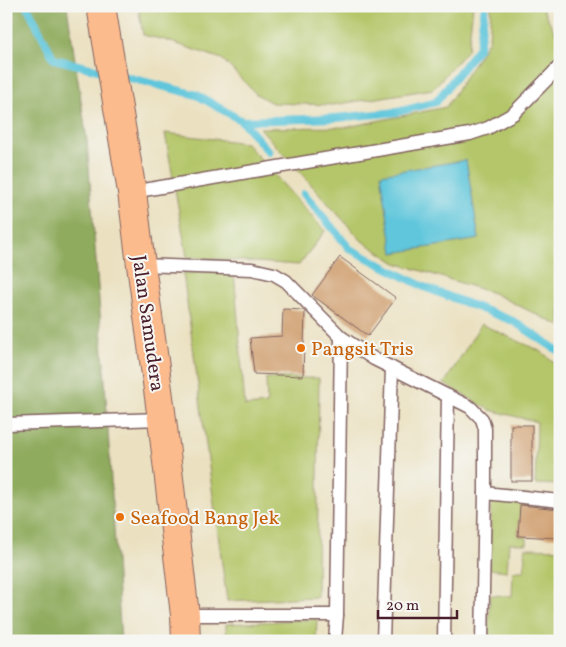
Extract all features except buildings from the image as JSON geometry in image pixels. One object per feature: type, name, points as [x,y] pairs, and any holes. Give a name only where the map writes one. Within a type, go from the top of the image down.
[{"type":"main road","name":"Jalan Samudera","points":[[101,6],[132,192],[162,419],[186,628]]},
{"type":"lane","points":[[132,192],[470,134],[488,128],[513,114],[560,66]]},
{"type":"lane","points":[[141,265],[252,268],[274,274],[286,281],[340,337],[374,359],[470,407],[478,413],[485,429],[482,641]]},
{"type":"lane","points":[[335,641],[337,615],[340,337]]},
{"type":"lane","points":[[382,641],[392,368]]},
{"type":"lane","points":[[444,641],[448,396]]},
{"type":"lane","points":[[6,424],[162,419]]},
{"type":"lane","points":[[485,493],[560,501]]},
{"type":"lane","points":[[186,628],[337,615]]},
{"type":"green space","points":[[6,6],[67,6],[87,141],[104,366],[121,641],[6,641]]},
{"type":"green space","points":[[138,6],[473,6],[468,49],[433,89],[333,105],[272,103],[256,94],[222,59],[165,40],[143,35]]},
{"type":"green space","points":[[491,6],[541,6],[560,41],[560,326],[493,293],[396,263],[362,241],[260,128],[347,127],[446,107],[489,40]]},
{"type":"green space","points":[[165,133],[246,143],[325,231],[299,265],[187,257]]},
{"type":"green space","points":[[234,271],[245,406],[267,404],[266,378],[319,378],[317,597],[227,601],[183,273]]},
{"type":"green space","points":[[481,324],[542,352],[560,367],[560,485],[535,484],[537,422],[490,410],[444,384]]},
{"type":"green space","points":[[492,494],[530,495],[529,509],[520,509],[518,536],[527,537],[527,544],[509,543],[507,571],[489,569]]},
{"type":"green space","points":[[525,548],[560,549],[560,641],[488,640],[490,595],[512,596],[513,571],[524,571]]},
{"type":"green space","points":[[317,619],[316,641],[226,641],[226,624]]},
{"type":"water","points":[[466,160],[479,239],[393,253],[381,174]]},
{"type":"waterway","points":[[27,6],[54,59],[106,72]]},
{"type":"waterway","points":[[242,121],[336,118],[397,112],[436,102],[479,47],[485,6]]},
{"type":"waterway","points":[[118,75],[197,95],[242,121],[269,152]]},
{"type":"waterway","points":[[304,194],[350,249],[424,287],[513,321],[560,352]]},
{"type":"place","name":"Pangsit Tris","points":[[301,348]]},
{"type":"place","name":"Seafood Bang Jek","points":[[120,517]]}]
